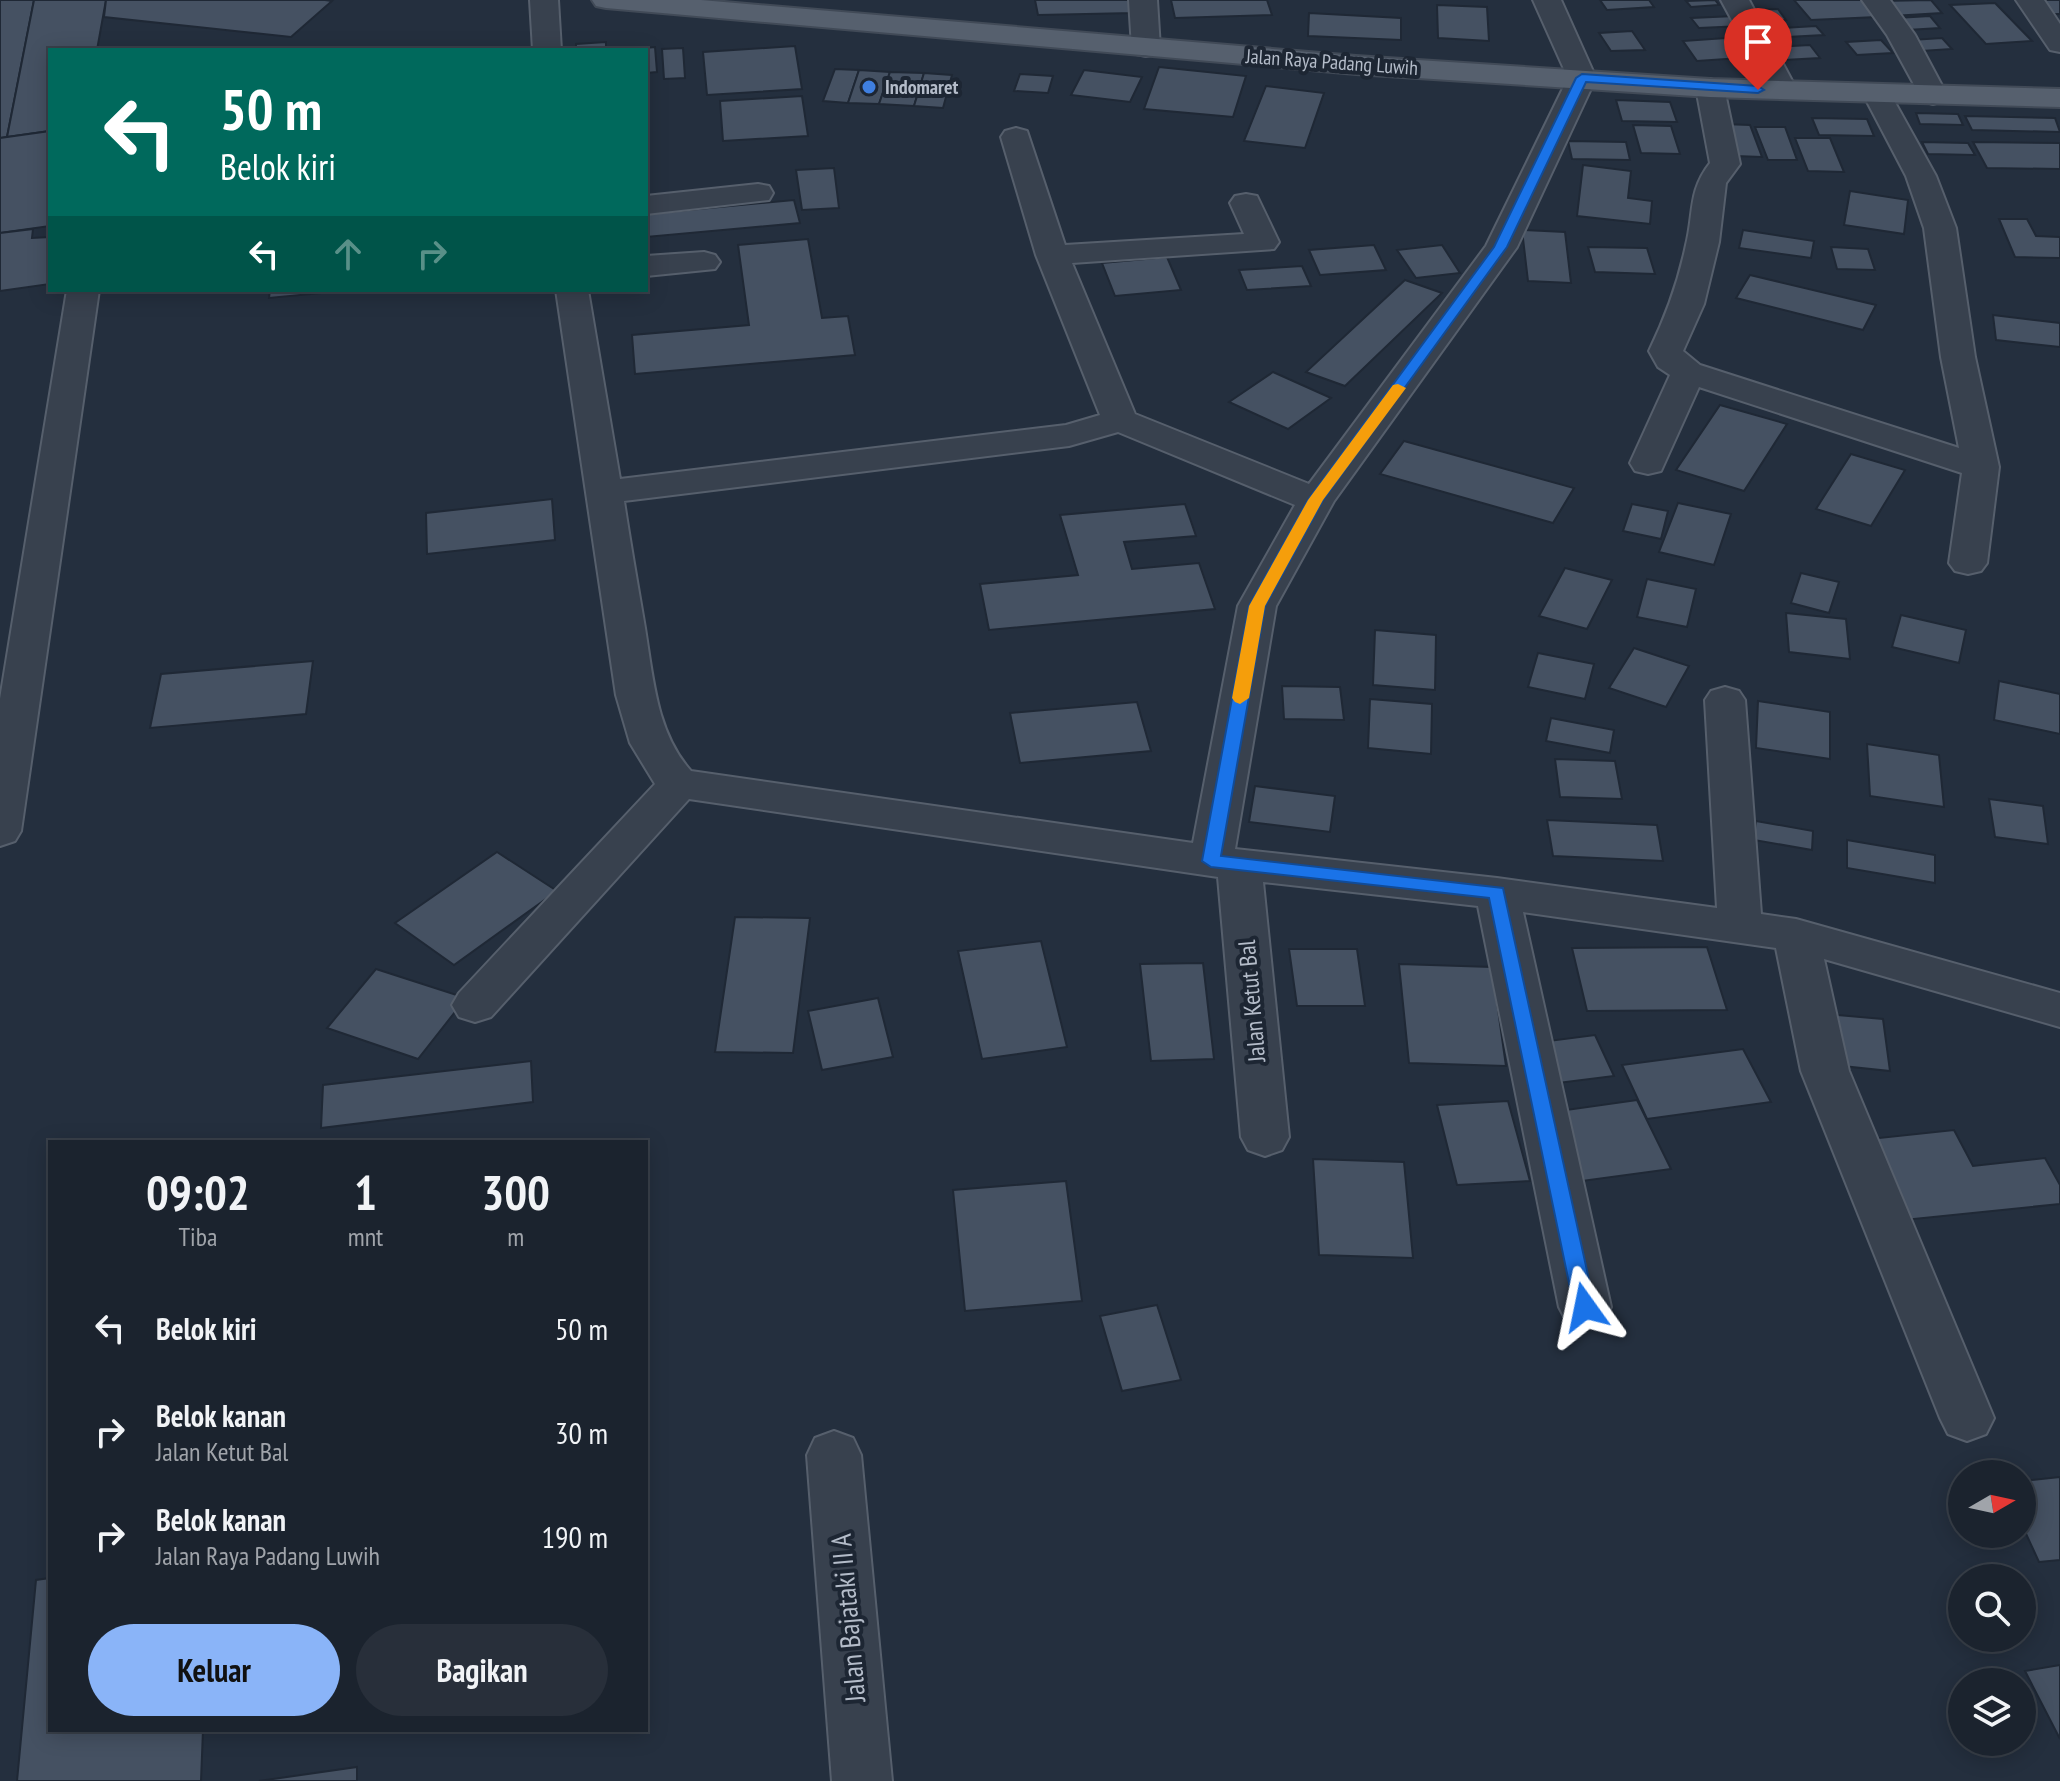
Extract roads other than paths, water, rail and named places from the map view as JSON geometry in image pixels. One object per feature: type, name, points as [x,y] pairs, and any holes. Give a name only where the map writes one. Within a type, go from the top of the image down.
[{"type":"main road","name":"Jalan Raya Padang Luwih","points":[[606,0],[744,6],[1146,48],[1356,65],[1710,88],[2060,98]]},
{"type":"street","points":[[544,0],[547,48]]},
{"type":"street","points":[[1143,0],[1146,48]]},
{"type":"street","points":[[1547,0],[1582,78]]},
{"type":"street","points":[[1735,0],[1783,90]]},
{"type":"street","points":[[1876,0],[1901,35],[1933,95]]},
{"type":"street","points":[[2030,0],[2060,44]]},
{"type":"street","name":"Jalan Ketut Bal","points":[[1265,1137],[1225,863],[1257,606],[1316,500],[1501,247],[1582,78]]},
{"type":"street","points":[[1710,88],[1725,164],[1711,182],[1703,242],[1688,304],[1666,351],[1670,360],[1688,372],[1981,467]]},
{"type":"street","points":[[1877,94],[1921,176],[1940,228],[1958,357],[1981,467],[1968,563]]},
{"type":"street","points":[[1016,137],[1052,255],[1120,420]]},
{"type":"street","points":[[648,205],[758,193]]},
{"type":"street","points":[[1052,255],[1263,242],[1246,203]]},
{"type":"street","points":[[648,266],[704,262]]},
{"type":"street","points":[[0,831],[83,292]]},
{"type":"street","points":[[572,292],[645,734],[661,765],[679,784],[1225,863],[1497,893],[1796,935],[2060,1010]]},
{"type":"street","points":[[1648,463],[1688,372]]},
{"type":"street","points":[[605,492],[1069,435],[1120,420],[1316,500]]},
{"type":"street","points":[[1725,700],[1740,927]]},
{"type":"street","points":[[475,1005],[679,784]]},
{"type":"street","points":[[1497,893],[1585,1307]]},
{"type":"street","points":[[1796,935],[1825,1071],[1967,1418]]},
{"type":"street","name":"Jalan Bajataki II A","points":[[834,1455],[862,1781]]},
{"type":"place","name":"Indomaret","points":[[869,87]]}]
